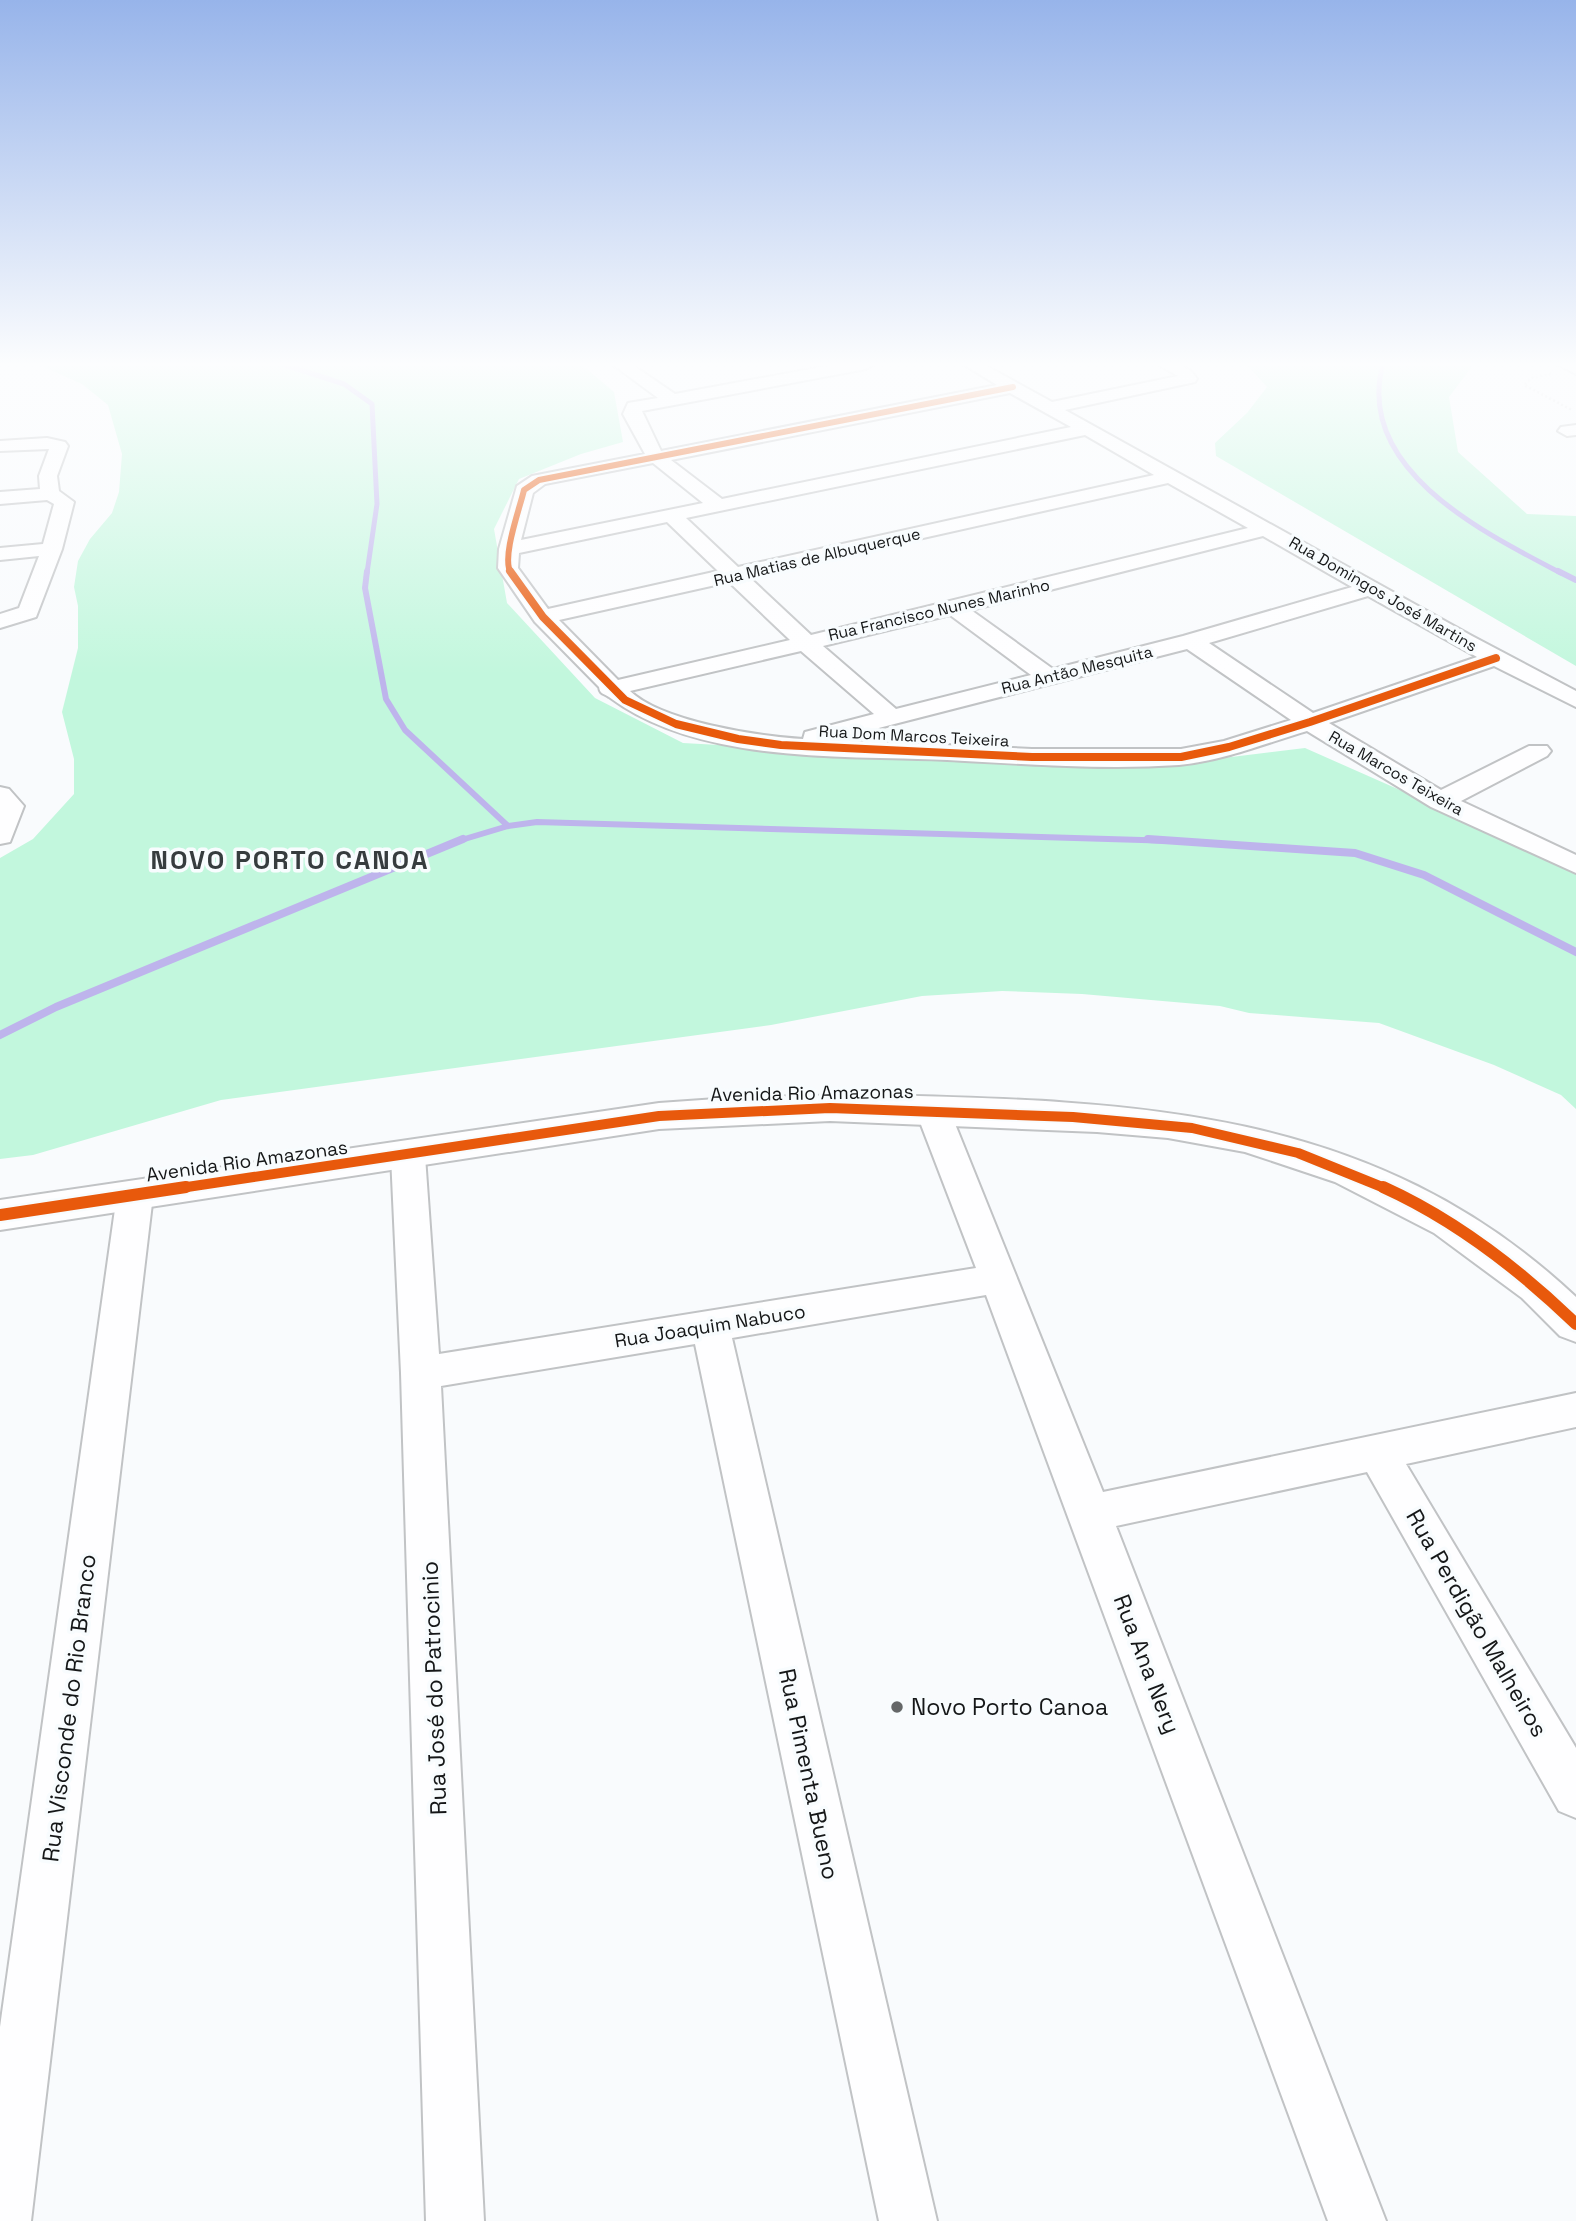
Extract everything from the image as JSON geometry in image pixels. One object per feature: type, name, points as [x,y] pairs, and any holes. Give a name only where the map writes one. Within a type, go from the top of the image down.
[{"type":"street","points":[[50,494],[48,476],[51,468]]},
{"type":"street","name":"Rua Dom Marcos Teixeira","points":[[593,468],[539,480],[524,490],[509,549],[508,568],[543,617],[610,688],[645,712],[706,733],[780,745],[1144,759],[1206,753],[1310,722],[1496,658]]},
{"type":"street","points":[[670,468],[720,507]]},
{"type":"street","points":[[509,549],[906,468]]},
{"type":"street","name":"Rua Domingos José Martins","points":[[1157,468],[1576,700]]},
{"type":"street","name":"Rua Matias de Albuquerque","points":[[543,617],[1172,476]]},
{"type":"street","points":[[0,498],[50,494],[64,501],[52,549],[31,605],[23,615],[0,621]]},
{"type":"street","points":[[673,517],[805,642],[891,717]]},
{"type":"street","name":"Rua Francisco Nunes Marinho","points":[[610,688],[954,608],[1268,529]]},
{"type":"street","points":[[0,554],[52,549]]},
{"type":"street","name":"Rua Antão Mesquita","points":[[780,745],[1191,641],[1372,588]]},
{"type":"street","points":[[954,608],[1049,677]]},
{"type":"street","name":"Rua Marcos Teixeira","points":[[1191,641],[1310,722],[1440,802],[1576,865]]},
{"type":"street","points":[[1440,802],[1538,751]]},
{"type":"street","points":[[0,795],[11,806],[0,836]]},
{"type":"street","name":"Avenida Rio Amazonas","points":[[0,1215],[408,1156],[659,1116],[725,1110],[932,1109],[1191,1128],[1252,1140],[1308,1157],[1412,1201],[1512,1266],[1576,1324]]},
{"type":"street","name":"Rua Ana Nery","points":[[932,1109],[1090,1513],[1357,2221]]},
{"type":"street","name":"Rua José do Patrocinio","points":[[408,1156],[421,1373],[455,2221]]},
{"type":"street","name":"Rua Visconde do Rio Branco","points":[[2,2221],[135,1195]]},
{"type":"street","name":"Rua Joaquim Nabuco","points":[[421,1373],[998,1279]]},
{"type":"street","name":"Rua Pimenta Bueno","points":[[710,1326],[908,2221]]},
{"type":"street","points":[[1090,1513],[1576,1410]]},
{"type":"street","name":"Rua Perdigão Malheiros","points":[[1377,1452],[1576,1794]]},
{"type":"green space","points":[[121,468],[547,468],[519,479],[494,529],[507,603],[595,698],[683,743],[1142,768],[1305,748],[1576,868],[1576,1109],[1561,1095],[1494,1065],[1379,1023],[1249,1013],[1220,1006],[1082,994],[1002,991],[922,996],[771,1025],[221,1100],[33,1155],[0,1159],[0,858],[33,839],[74,794],[74,759],[62,712],[78,648],[78,606],[74,587],[78,561],[90,539],[112,513],[119,492]]},
{"type":"green space","points":[[1236,468],[1475,468],[1527,514],[1576,516],[1576,666]]},
{"type":"waterway","points":[[367,573],[377,504],[375,468]]},
{"type":"waterway","points":[[1408,468],[1432,493],[1463,517],[1561,573]]},
{"type":"waterway","points":[[367,571],[365,588],[386,699],[405,730],[508,826]]},
{"type":"waterway","points":[[1558,571],[1576,580]]},
{"type":"waterway","points":[[508,826],[537,822],[1175,841]]},
{"type":"waterway","points":[[459,841],[508,826]]},
{"type":"waterway","points":[[459,841],[463,839]]},
{"type":"waterway","points":[[1148,839],[1355,853],[1424,875],[1576,952]]},
{"type":"waterway","points":[[0,1035],[56,1007],[459,841]]},
{"type":"cycle path","points":[[602,468],[539,480],[524,490],[509,549],[508,568],[543,617],[625,700],[676,724],[738,739],[781,745],[1032,757],[1181,757],[1229,747],[1310,722],[1496,658]]},
{"type":"cycle path","points":[[0,1215],[659,1116],[702,1112],[830,1108],[916,1109],[1097,1118],[1192,1128],[1245,1138],[1298,1153],[1349,1172],[1400,1195],[1494,1252],[1537,1286],[1576,1324]]},
{"type":"place","name":"Novo Porto Canoa","points":[[897,1707]]},
{"type":"district","name":"NOVO PORTO CANOA","points":[[290,860]]}]
